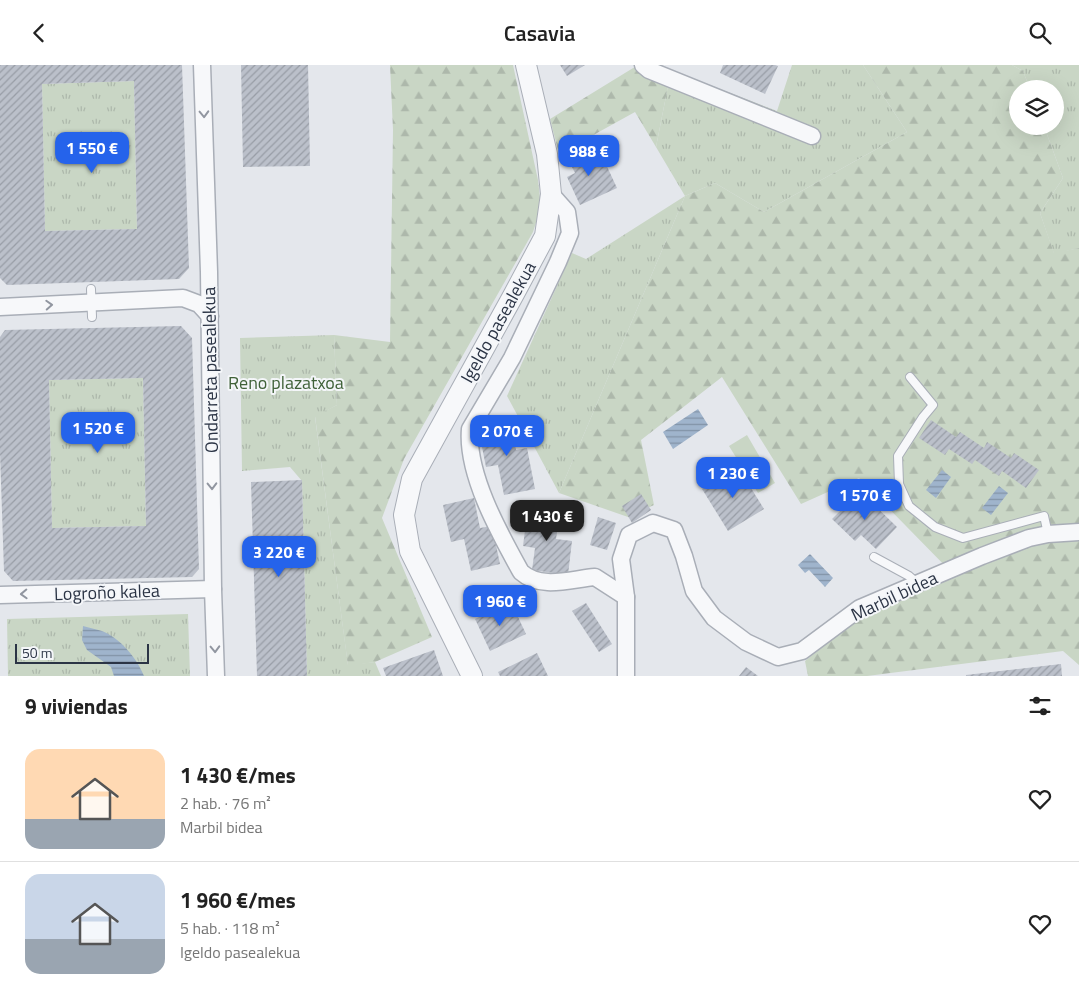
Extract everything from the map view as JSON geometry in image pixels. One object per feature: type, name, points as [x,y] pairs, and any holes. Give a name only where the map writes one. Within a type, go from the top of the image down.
[{"type":"street","name":"Ondarreta pasealekua","points":[[202,65],[210,316],[213,589],[216,676]]},
{"type":"street","name":"Igeldo pasealekua","points":[[472,676],[410,551],[404,515],[412,479],[545,236],[551,193],[547,155],[526,65]]},
{"type":"street","points":[[642,65],[649,70],[694,89],[812,136]]},
{"type":"street","points":[[551,193],[567,212],[570,233],[512,358],[470,429],[469,443],[478,484],[521,573],[529,579],[555,583],[595,577],[626,597]]},
{"type":"street","points":[[0,307],[183,298],[199,303],[210,316]]},
{"type":"street","name":"Marbil bidea","points":[[626,676],[626,597],[620,559],[629,535],[653,523],[674,531],[684,556],[694,591],[714,618],[746,642],[778,657],[802,651],[860,608],[917,583],[1029,538],[1048,534],[1079,532]]},
{"type":"street","name":"Logroño kalea","points":[[0,595],[213,589]]},
{"type":"lane","points":[[910,377],[933,405],[922,417],[898,456],[899,484],[909,506],[935,527],[963,538],[1044,516],[1048,534]]},
{"type":"lane","points":[[874,557],[909,576],[917,583]]},
{"type":"green space","points":[[390,65],[513,65],[538,180],[541,207],[533,232],[404,459],[382,518],[432,637],[375,662],[348,666],[315,416],[337,405],[334,335],[390,342],[393,130]]},
{"type":"green space","points":[[638,65],[668,86],[656,147],[635,112],[559,154],[550,119]]},
{"type":"green space","points":[[658,65],[777,111],[792,65],[863,65],[907,132],[764,212],[715,183],[685,196],[656,147],[668,86]]},
{"type":"green space","points":[[863,65],[1012,65],[1023,71],[1026,80],[1009,80],[1009,135],[1047,135],[1063,178],[1040,213],[1054,253],[1079,248],[1079,665],[1063,651],[867,676],[808,676],[805,661],[866,611],[953,574],[859,478],[801,504],[722,377],[641,440],[654,505],[628,517],[559,493],[685,196],[715,183],[764,212],[907,132]]},
{"type":"green space","points":[[1012,65],[1079,65],[1079,248],[1054,254],[1040,213],[1063,178],[1047,135],[1064,135],[1064,80],[1026,80],[1023,71]]},
{"type":"green space","points":[[134,81],[137,229],[45,231],[42,84]]},
{"type":"green space","points":[[685,196],[559,493],[507,396],[572,253],[586,259]]},
{"type":"green space","name":"Reno plazatxoa","points":[[334,335],[337,405],[315,417],[348,665],[375,662],[381,676],[307,676],[302,481],[290,467],[242,471],[240,338]]},
{"type":"green space","points":[[143,378],[146,526],[52,528],[49,380]]},
{"type":"green space","points":[[747,435],[775,483],[758,493],[729,446]]},
{"type":"green space","points":[[188,614],[190,676],[8,676],[7,619]]},
{"type":"water","points":[[698,409],[708,425],[673,449],[663,432]]},
{"type":"water","points":[[942,470],[951,477],[936,498],[926,490]]},
{"type":"water","points":[[999,486],[1008,493],[991,515],[982,508]]},
{"type":"water","points":[[810,554],[833,578],[825,587],[809,570],[805,573],[798,565]]},
{"type":"water","points":[[83,626],[102,631],[115,638],[132,656],[144,676],[114,676],[111,667],[87,650],[82,640]]},
{"type":"building","points":[[0,65],[182,65],[189,268],[179,279],[7,285],[0,278]],"holes":[[[134,81],[137,229],[45,231],[42,84]]]},
{"type":"building","points":[[241,65],[308,65],[310,166],[243,167]]},
{"type":"building","points":[[560,65],[585,65],[567,76]]},
{"type":"building","points":[[723,65],[778,66],[765,94],[720,73]]},
{"type":"building","points":[[590,147],[597,163],[604,160],[617,188],[580,205],[567,177],[575,173],[567,157]]},
{"type":"building","points":[[181,326],[192,338],[199,569],[192,577],[13,581],[4,571],[0,452],[0,337],[5,330]],"holes":[[[143,378],[146,526],[52,528],[49,380]]]},
{"type":"building","points":[[510,420],[516,450],[527,448],[535,489],[504,495],[498,465],[486,467],[478,427]]},
{"type":"building","points":[[931,420],[956,437],[960,432],[984,448],[987,442],[1011,458],[1014,453],[1039,470],[1026,488],[1002,471],[999,476],[975,460],[972,464],[949,449],[945,455],[919,438]]},
{"type":"building","points":[[738,467],[764,509],[728,531],[702,489]]},
{"type":"building","points":[[302,480],[307,676],[257,676],[251,482]]},
{"type":"building","points":[[860,491],[897,527],[876,549],[861,535],[855,541],[832,519]]},
{"type":"building","points":[[641,494],[651,510],[632,523],[622,506]]},
{"type":"building","points":[[474,498],[480,528],[492,526],[500,564],[471,571],[464,539],[451,542],[443,505]]},
{"type":"building","points":[[528,507],[560,512],[556,539],[572,541],[568,575],[532,570],[535,548],[523,546]]},
{"type":"building","points":[[598,517],[616,523],[607,550],[590,545]]},
{"type":"building","points":[[511,602],[526,634],[490,651],[475,619]]},
{"type":"building","points":[[586,603],[612,644],[599,652],[572,611]]},
{"type":"building","points":[[434,650],[443,676],[386,676],[383,668]]},
{"type":"building","points":[[537,653],[548,676],[500,676],[498,672]]},
{"type":"building","points":[[1061,664],[1062,676],[966,676],[966,675]]},
{"type":"building","points":[[746,667],[758,676],[739,676]]}]
